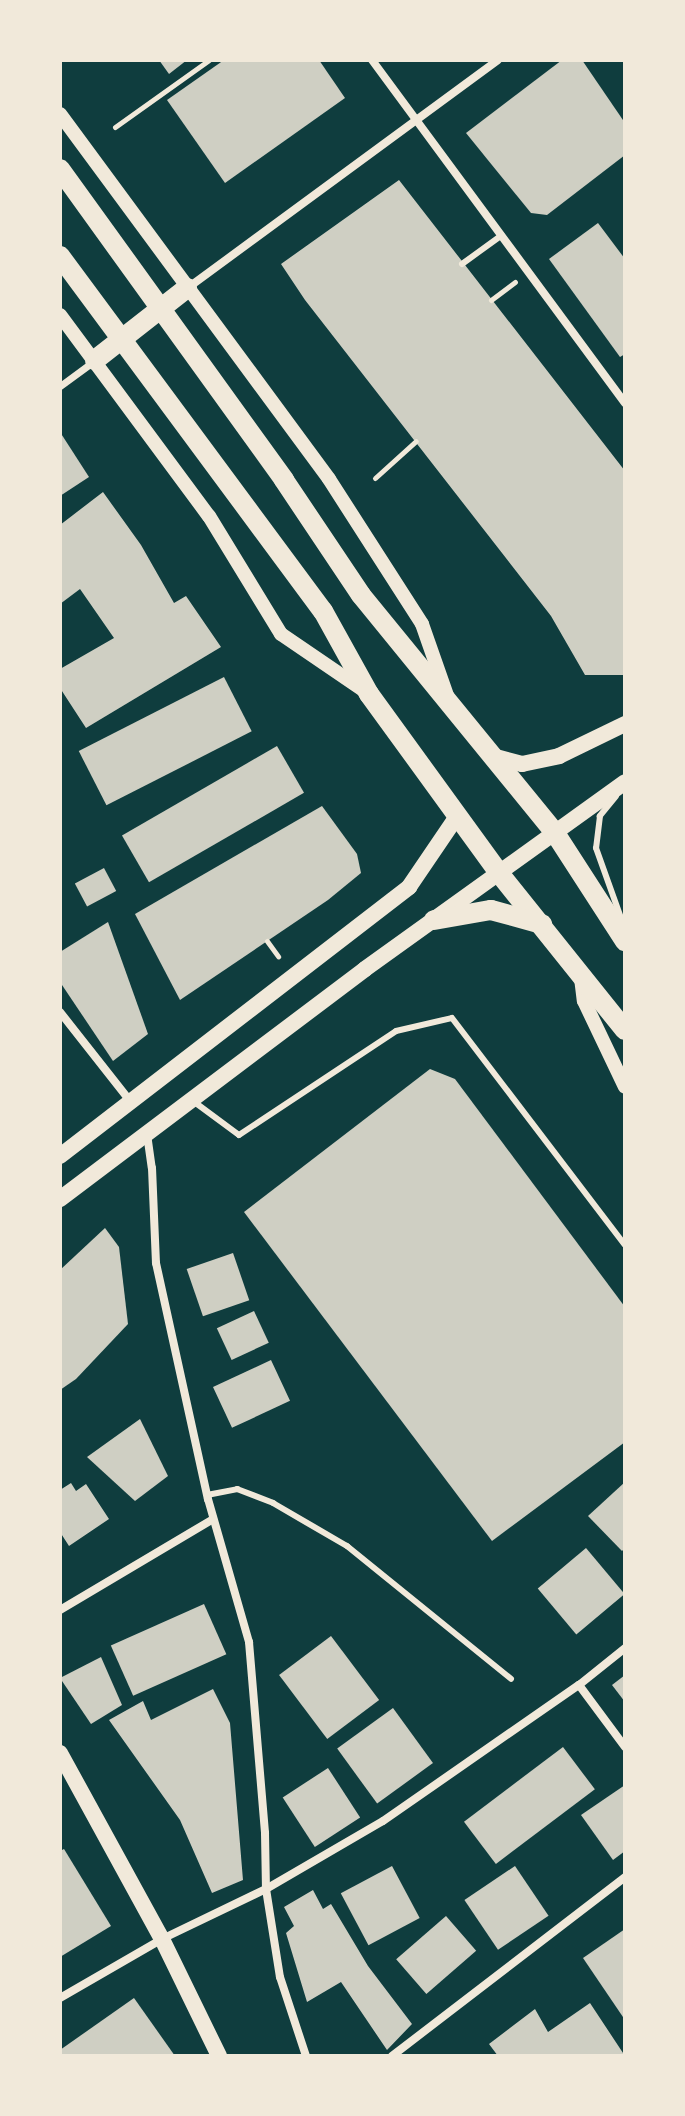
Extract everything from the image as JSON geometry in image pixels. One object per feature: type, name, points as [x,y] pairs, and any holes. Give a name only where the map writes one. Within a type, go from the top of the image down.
[{"type":"main road","points":[[60,169],[284,480],[361,595],[555,833],[625,941]]},
{"type":"main road","points":[[60,256],[323,611],[369,694],[499,873],[625,1030]]},
{"type":"main road","points":[[95,360],[119,338],[187,288]]},
{"type":"main road","points":[[496,757],[522,764],[559,756],[625,724]]},
{"type":"main road","points":[[60,1199],[434,920],[625,783]]},
{"type":"main road","points":[[60,1156],[409,887],[458,815]]},
{"type":"main road","points":[[434,920],[491,910],[542,924]]},
{"type":"main road","points":[[60,1753],[162,1939],[219,2056]]},
{"type":"street","points":[[372,60],[625,403]]},
{"type":"street","points":[[187,288],[498,60]]},
{"type":"street","points":[[60,114],[329,479],[422,624],[446,685],[451,709]]},
{"type":"street","points":[[60,315],[209,516],[281,634],[369,694]]},
{"type":"street","points":[[60,386],[95,360]]},
{"type":"street","points":[[580,973],[584,1001],[625,1087]]},
{"type":"street","points":[[60,1012],[130,1101]]},
{"type":"street","points":[[147,1133],[152,1168],[156,1263],[207,1495],[249,1642],[266,1889],[280,1977],[306,2056]]},
{"type":"street","points":[[60,1610],[213,1519]]},
{"type":"street","points":[[60,1998],[162,1939],[266,1889],[383,1821],[579,1685],[625,1648]]},
{"type":"street","points":[[579,1685],[625,1747]]},
{"type":"street","points":[[392,2056],[625,1877]]},
{"type":"lane","points":[[462,264],[502,235]]},
{"type":"lane","points":[[625,783],[600,816],[596,848],[625,929]]},
{"type":"lane","points":[[191,1100],[239,1135],[396,1031],[452,1018],[625,1245]]},
{"type":"lane","points":[[207,1495],[237,1489],[273,1503],[347,1546],[511,1679]]},
{"type":"path","points":[[115,127],[209,60]]},
{"type":"path","points":[[491,300],[529,272]]},
{"type":"path","points":[[375,478],[416,441]]},
{"type":"path","points":[[267,941],[278,956]]},
{"type":"building","points":[[159,60],[187,60],[169,74]]},
{"type":"building","points":[[224,60],[319,60],[345,98],[225,183],[167,100]]},
{"type":"building","points":[[562,60],[582,60],[625,123],[625,155],[547,215],[531,213],[466,133]]},
{"type":"building","points":[[399,180],[625,471],[625,675],[585,675],[551,616],[305,300],[281,264]]},
{"type":"building","points":[[598,223],[625,259],[625,354],[620,357],[549,259]]},
{"type":"building","points":[[60,432],[89,477],[60,496]]},
{"type":"building","points":[[103,492],[141,545],[174,603],[186,596],[221,647],[86,728],[60,688],[60,669],[114,638],[80,589],[60,604],[60,525]]},
{"type":"building","points":[[224,677],[252,731],[106,805],[79,751]]},
{"type":"building","points":[[277,746],[304,793],[149,882],[122,836]]},
{"type":"building","points":[[322,806],[357,854],[361,873],[328,900],[180,1000],[135,914]]},
{"type":"building","points":[[104,868],[116,891],[87,906],[75,883]]},
{"type":"building","points":[[108,922],[148,1034],[113,1061],[60,982],[60,952]]},
{"type":"building","points":[[430,1069],[455,1079],[625,1307],[625,1442],[492,1541],[244,1212]]},
{"type":"building","points":[[105,1228],[119,1247],[128,1324],[76,1379],[60,1390],[60,1270]]},
{"type":"building","points":[[233,1253],[249,1300],[203,1316],[187,1269]]},
{"type":"building","points":[[254,1311],[269,1343],[232,1360],[217,1328]]},
{"type":"building","points":[[271,1360],[290,1401],[232,1428],[213,1387]]},
{"type":"building","points":[[140,1419],[168,1476],[135,1501],[87,1457]]},
{"type":"building","points":[[625,1482],[625,1548],[622,1551],[588,1516]]},
{"type":"building","points":[[71,1483],[76,1491],[86,1484],[109,1519],[69,1546],[60,1532],[60,1490]]},
{"type":"building","points":[[586,1548],[625,1594],[576,1634],[538,1588]]},
{"type":"building","points":[[204,1604],[226,1654],[133,1696],[111,1645]]},
{"type":"building","points":[[331,1636],[379,1700],[327,1739],[279,1675]]},
{"type":"building","points":[[101,1657],[122,1705],[91,1724],[60,1678]]},
{"type":"building","points":[[625,1675],[625,1702],[612,1685]]},
{"type":"building","points":[[213,1689],[230,1723],[243,1880],[212,1893],[180,1820],[109,1720],[143,1701],[151,1720]]},
{"type":"building","points":[[393,1708],[433,1763],[377,1804],[337,1749]]},
{"type":"building","points":[[563,1747],[595,1789],[496,1864],[464,1822]]},
{"type":"building","points":[[328,1768],[360,1817],[315,1847],[283,1797]]},
{"type":"building","points":[[625,1785],[625,1851],[613,1860],[581,1815]]},
{"type":"building","points":[[64,1849],[111,1926],[60,1957],[60,1851]]},
{"type":"building","points":[[392,1866],[420,1918],[368,1945],[341,1893]]},
{"type":"building","points":[[515,1866],[549,1916],[498,1950],[464,1900]]},
{"type":"building","points":[[313,1890],[323,1909],[331,1904],[368,1966],[412,2024],[387,2050],[341,1982],[307,2002],[286,1933],[294,1926],[284,1907]]},
{"type":"building","points":[[446,1916],[476,1951],[426,1994],[396,1959]]},
{"type":"building","points":[[625,1929],[625,2020],[583,1958]]},
{"type":"building","points":[[134,1998],[175,2056],[60,2056],[60,2050]]},
{"type":"building","points":[[590,2003],[625,2056],[498,2056],[489,2044],[535,2009],[548,2032]]}]
